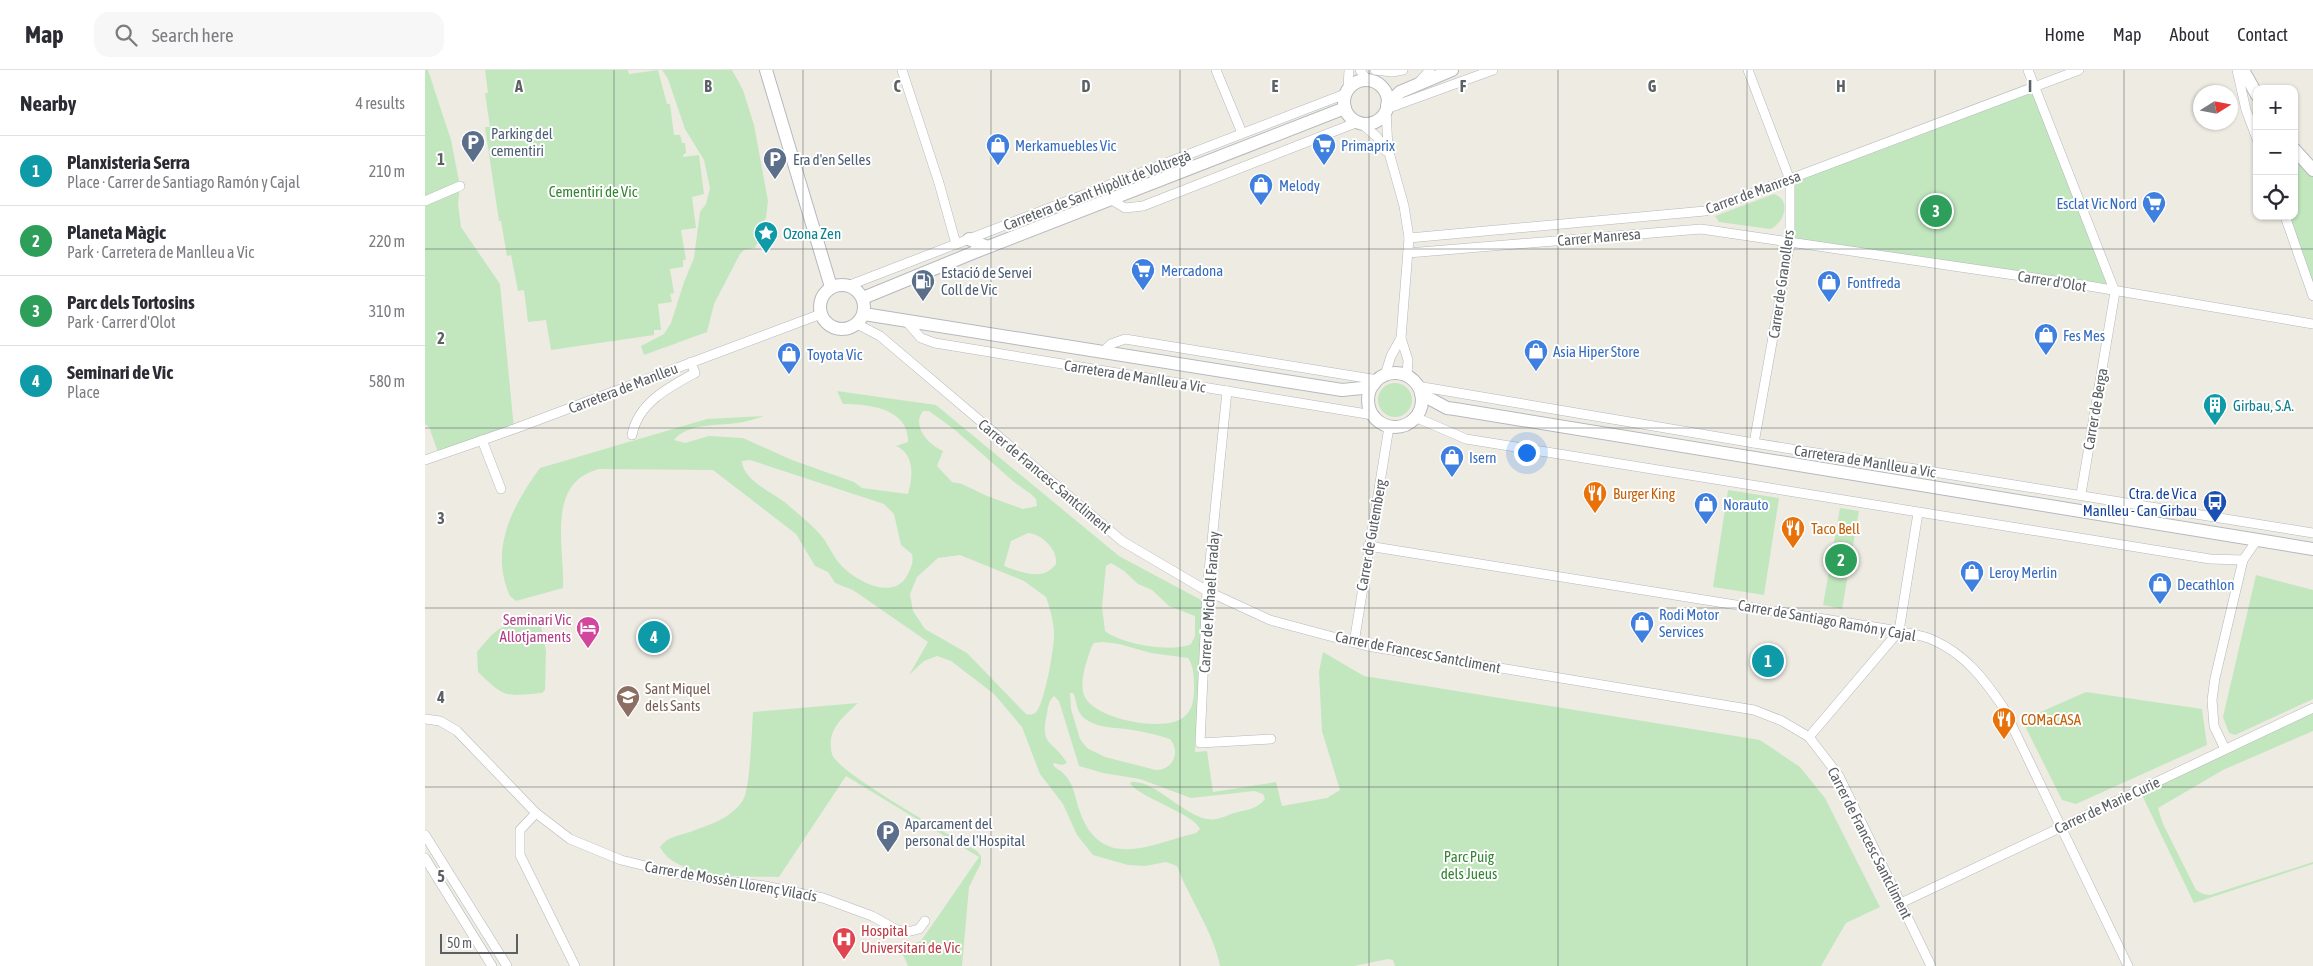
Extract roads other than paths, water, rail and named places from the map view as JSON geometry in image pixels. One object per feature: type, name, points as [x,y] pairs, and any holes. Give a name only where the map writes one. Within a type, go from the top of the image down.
[{"type":"street","points":[[765,70],[831,287]]},
{"type":"street","points":[[1216,70],[1242,133]]},
{"type":"street","points":[[1349,70],[1345,108],[1350,117],[1377,137],[1390,158]]},
{"type":"street","points":[[1347,91],[1357,82],[1369,76],[1403,70]]},
{"type":"street","points":[[1369,76],[1397,87],[1416,85],[1430,70]]},
{"type":"street","points":[[1359,123],[1376,121],[1400,92],[1452,70]]},
{"type":"street","points":[[1386,108],[1493,70]]},
{"type":"street","name":"Carrer de Granollers","points":[[1748,70],[1790,180],[1790,242],[1754,444]]},
{"type":"street","points":[[2029,70],[2115,292]]},
{"type":"street","name":"Carrer de Manresa","points":[[1409,238],[1705,211],[2036,88],[2079,70]]},
{"type":"street","points":[[2237,70],[2246,110],[2254,130]]},
{"type":"street","points":[[2243,70],[2253,88]]},
{"type":"street","points":[[905,71],[956,244]]},
{"type":"street","points":[[1369,76],[1385,91],[1385,134],[1404,206],[1409,238],[1401,338],[1408,360],[1407,376]]},
{"type":"street","name":"Carretera de Sant Hipòlit de Voltregà","points":[[850,286],[1347,91]]},
{"type":"street","name":"Carretera de Sant Hipòlit de Voltregà","points":[[863,298],[987,247],[1345,108]]},
{"type":"street","name":"Carretera de Sant Hipòlit de Voltregà","points":[[1110,199],[1125,208],[1143,206],[1359,123]]},
{"type":"street","points":[[2298,153],[2313,170]]},
{"type":"street","points":[[425,201],[460,186]]},
{"type":"street","points":[[2286,220],[2313,296]]},
{"type":"street","name":"Carrer Manresa","points":[[1408,253],[1701,229],[1790,242]]},
{"type":"street","points":[[969,239],[987,247]]},
{"type":"street","name":"Carrer d'Olot","points":[[1790,242],[2089,286],[2115,292],[2313,324]]},
{"type":"street","points":[[842,284],[850,286],[856,289],[863,298],[860,319],[846,329],[838,329],[828,324],[821,314],[821,299],[831,287],[842,284]]},
{"type":"street","name":"Carrer de Berga","points":[[2081,494],[2115,292]]},
{"type":"street","name":"Carretera de Manlleu","points":[[425,460],[821,314]]},
{"type":"street","name":"Carretera de Manlleu a Vic","points":[[860,319],[906,321],[1342,390],[1362,388],[1379,380]]},
{"type":"street","name":"Carrer de Francesc Santcliment","points":[[860,319],[1122,541],[1207,591],[1270,620],[1354,643],[1754,710],[1782,722],[1809,737],[1839,776],[1931,966]]},
{"type":"street","name":"Carretera de Manlleu a Vic","points":[[906,321],[921,338],[935,344],[1227,391],[1371,410]]},
{"type":"street","points":[[1103,352],[1111,344],[1125,339],[1379,380],[1396,374],[1407,376],[1419,390],[1421,404],[1416,416],[1403,426],[1389,427],[1381,423],[1371,410],[1369,395],[1379,380],[1401,338]]},
{"type":"street","points":[[632,434],[635,422],[661,392],[695,373],[691,362]]},
{"type":"street","name":"Carretera de Manlleu a Vic","points":[[1342,390],[1371,410]]},
{"type":"street","name":"Carretera de Manlleu a Vic","points":[[1419,390],[2081,494],[2313,533]]},
{"type":"street","name":"Carretera de Manlleu a Vic","points":[[1419,390],[1447,408],[2312,548]]},
{"type":"street","name":"Carrer de Michael Faraday","points":[[1227,391],[1207,591],[1200,743],[1271,739]]},
{"type":"street","name":"Carretera de Manlleu a Vic","points":[[1416,416],[1447,408]]},
{"type":"street","points":[[1416,416],[1465,439],[2210,559],[2243,560]]},
{"type":"street","name":"Carrer de Gutemberg","points":[[1354,643],[1368,546],[1389,427]]},
{"type":"street","points":[[482,440],[501,489]]},
{"type":"street","points":[[1809,737],[1899,631],[1918,513]]},
{"type":"street","points":[[2225,749],[2214,726],[2212,700],[2215,678],[2243,560],[2257,540]]},
{"type":"street","name":"Carrer de Santiago Ramón y Cajal","points":[[1368,546],[1899,631],[1933,640],[1963,657],[1980,673],[2003,707],[2128,966]]},
{"type":"street","name":"Carrer de Marie Curie","points":[[1901,904],[2313,708]]},
{"type":"street","name":"Carrer de Mossèn Llorenç Vilacís","points":[[425,719],[440,720],[457,731],[536,813],[570,839],[621,860],[687,876],[765,886],[823,898],[872,916],[897,930],[907,932],[919,929],[925,920]]},
{"type":"street","points":[[536,813],[520,830],[520,855],[575,966]]},
{"type":"street","points":[[425,835],[507,966]]},
{"type":"street","points":[[425,858],[492,966]]},
{"type":"place","name":"Parking del cementiri","points":[[473,163]]},
{"type":"place","name":"Merkamuebles Vic","points":[[998,166]]},
{"type":"place","name":"Primaprix","points":[[1324,166]]},
{"type":"place","name":"Era d'en Selles","points":[[775,180]]},
{"type":"place","name":"Melody","points":[[1261,206]]},
{"type":"place","name":"Parc dels Tortosins","points":[[1936,211]]},
{"type":"place","name":"Esclat Vic Nord","points":[[2154,224]]},
{"type":"place","name":"Ozona Zen","points":[[766,254]]},
{"type":"place","name":"Mercadona","points":[[1143,291]]},
{"type":"place","name":"Estació de Servei Coll de Vic","points":[[923,302]]},
{"type":"place","name":"Fontfreda","points":[[1829,303]]},
{"type":"place","name":"Fes Mes","points":[[2046,356]]},
{"type":"place","name":"Asia Hiper Store","points":[[1536,372]]},
{"type":"place","name":"Toyota Vic","points":[[789,375]]},
{"type":"place","name":"Girbau, S.A.","points":[[2215,426]]},
{"type":"place","name":"Isern","points":[[1452,478]]},
{"type":"place","name":"Burger King","points":[[1595,514]]},
{"type":"place","name":"Ctra. de Vic a Manlleu - Can Girbau","points":[[2215,523]]},
{"type":"place","name":"Norauto","points":[[1706,525]]},
{"type":"place","name":"Taco Bell","points":[[1793,549]]},
{"type":"place","name":"Planeta Màgic","points":[[1841,560]]},
{"type":"place","name":"Leroy Merlin","points":[[1972,593]]},
{"type":"place","name":"Decathlon","points":[[2160,605]]},
{"type":"place","name":"Seminari de Vic","points":[[654,637]]},
{"type":"place","name":"Rodi Motor Services","points":[[1642,644]]},
{"type":"place","name":"Seminari Vic Allotjaments","points":[[588,649]]},
{"type":"place","name":"Planxisteria Serra","points":[[1768,661]]},
{"type":"place","name":"Sant Miquel dels Sants","points":[[628,718]]},
{"type":"place","name":"COMaCASA","points":[[2004,740]]},
{"type":"place","name":"Aparcament del personal de l'Hospital","points":[[888,853]]},
{"type":"place","name":"Hospital Universitari de Vic","points":[[844,960]]},
{"type":"park label","name":"Cementiri de Vic","points":[[593,191]]},
{"type":"park label","name":"Parc Puig dels Jueus","points":[[1469,864]]}]
